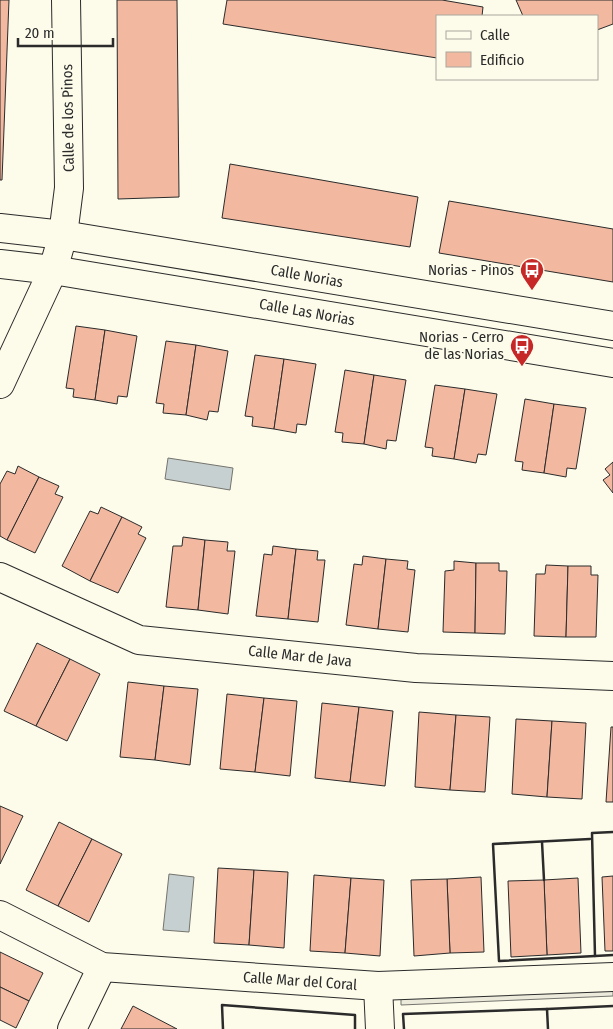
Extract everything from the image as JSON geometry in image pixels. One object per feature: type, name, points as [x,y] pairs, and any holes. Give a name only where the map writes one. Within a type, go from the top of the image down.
[{"type":"street","name":"Calle de los Pinos","points":[[0,384],[53,270],[62,235],[69,188],[66,0]]},
{"type":"street","name":"Calle Norias","points":[[0,228],[62,235],[613,326]]},
{"type":"street","name":"Calle Las Norias","points":[[0,264],[53,270],[613,364]]},
{"type":"street","name":"Calle Mar de Java","points":[[0,577],[139,640],[416,668],[613,676]]},
{"type":"street","name":"Calle Mar del Coral","points":[[0,915],[102,967],[378,986],[613,977]]},
{"type":"street","points":[[72,1029],[102,967]]},
{"type":"street","points":[[378,986],[380,1029]]},
{"type":"shaded area","points":[[168,458],[233,468],[230,490],[165,479]]},
{"type":"shaded area","points":[[169,874],[194,877],[189,932],[163,930]]},
{"type":"shaded area","points":[[613,986],[613,996],[401,1005],[401,996]]},
{"type":"building","points":[[0,0],[9,0],[2,180],[0,180]]},
{"type":"building","points":[[117,0],[177,0],[179,197],[118,199]]},
{"type":"building","points":[[227,0],[442,0],[483,7],[482,15],[436,15],[436,58],[223,24]]},
{"type":"building","points":[[516,0],[613,0],[613,24],[598,30],[598,15],[523,15]]},
{"type":"building","points":[[230,164],[418,197],[410,247],[222,218]]},
{"type":"building","points":[[449,201],[613,229],[613,282],[439,253]]},
{"type":"building","points":[[76,326],[105,330],[95,400],[73,397],[74,389],[66,388]]},
{"type":"building","points":[[105,330],[137,336],[127,397],[118,396],[117,404],[95,400]]},
{"type":"building","points":[[166,341],[196,345],[186,415],[163,413],[164,404],[156,403]]},
{"type":"building","points":[[196,345],[228,351],[218,412],[209,411],[207,420],[186,415]]},
{"type":"building","points":[[255,355],[284,359],[274,429],[252,426],[253,417],[245,416]]},
{"type":"building","points":[[284,359],[316,364],[306,425],[297,424],[296,433],[274,429]]},
{"type":"building","points":[[345,370],[374,375],[364,444],[342,442],[343,433],[335,432]]},
{"type":"building","points":[[374,375],[406,380],[396,441],[387,440],[386,449],[364,444]]},
{"type":"building","points":[[435,385],[465,389],[454,459],[432,456],[433,448],[425,447]]},
{"type":"building","points":[[465,389],[497,394],[486,455],[478,454],[476,463],[454,459]]},
{"type":"building","points":[[525,399],[554,404],[544,473],[522,470],[523,462],[515,461]]},
{"type":"building","points":[[554,404],[586,408],[576,469],[567,468],[566,477],[544,473]]},
{"type":"building","points":[[613,462],[613,493],[603,480],[610,475],[605,469]]},
{"type":"building","points":[[18,466],[39,477],[7,540],[0,536],[0,484],[7,471],[15,474]]},
{"type":"building","points":[[39,477],[59,486],[55,494],[63,497],[35,553],[7,540]]},
{"type":"building","points":[[101,507],[122,517],[90,581],[62,566],[90,511],[98,514]]},
{"type":"building","points":[[122,517],[142,527],[138,534],[146,538],[118,593],[90,581]]},
{"type":"building","points":[[183,537],[205,540],[198,610],[166,607],[173,546],[182,546]]},
{"type":"building","points":[[205,540],[228,542],[227,551],[235,551],[228,614],[198,610]]},
{"type":"building","points":[[273,546],[296,549],[288,619],[256,616],[264,554],[272,555]]},
{"type":"building","points":[[296,549],[318,551],[317,560],[325,560],[318,622],[288,619]]},
{"type":"building","points":[[363,556],[386,559],[378,629],[346,625],[354,564],[362,565]]},
{"type":"building","points":[[386,559],[408,561],[407,569],[415,570],[408,632],[378,629]]},
{"type":"building","points":[[454,561],[476,563],[475,633],[443,632],[445,571],[454,570]]},
{"type":"building","points":[[476,563],[499,563],[499,571],[507,571],[505,634],[475,633]]},
{"type":"building","points":[[546,565],[568,566],[566,637],[534,636],[536,574],[545,574]]},
{"type":"building","points":[[568,566],[591,566],[591,575],[598,575],[596,637],[566,637]]},
{"type":"building","points":[[37,643],[70,659],[36,726],[4,711]]},
{"type":"building","points":[[70,659],[100,674],[67,741],[36,726]]},
{"type":"building","points":[[128,682],[164,686],[155,760],[120,757]]},
{"type":"building","points":[[164,686],[198,689],[190,765],[155,760]]},
{"type":"building","points":[[227,694],[264,698],[255,772],[220,769]]},
{"type":"building","points":[[264,698],[297,701],[290,776],[255,772]]},
{"type":"building","points":[[322,703],[359,707],[350,782],[315,778]]},
{"type":"building","points":[[359,707],[393,711],[385,786],[350,782]]},
{"type":"building","points":[[419,712],[456,715],[450,790],[415,787]]},
{"type":"building","points":[[456,715],[490,717],[485,792],[450,790]]},
{"type":"building","points":[[516,719],[552,721],[547,797],[512,794]]},
{"type":"building","points":[[552,721],[586,723],[582,799],[547,797]]},
{"type":"building","points":[[611,727],[613,727],[613,802],[606,802]]},
{"type":"building","points":[[0,806],[23,816],[0,864]]},
{"type":"building","points":[[59,822],[92,839],[58,906],[26,890]]},
{"type":"building","points":[[92,839],[122,854],[89,922],[58,906]]},
{"type":"building","points":[[218,868],[254,870],[249,945],[214,943]]},
{"type":"building","points":[[254,870],[288,872],[284,948],[249,945]]},
{"type":"building","points":[[314,875],[351,878],[345,953],[310,951]]},
{"type":"building","points":[[613,876],[613,951],[605,951],[602,877]]},
{"type":"building","points":[[481,877],[484,952],[450,953],[447,879]]},
{"type":"building","points":[[351,878],[384,880],[380,956],[345,953]]},
{"type":"building","points":[[578,878],[581,953],[547,955],[544,880]]},
{"type":"building","points":[[447,879],[450,953],[414,956],[411,880]]},
{"type":"building","points":[[544,880],[547,955],[511,957],[508,881]]},
{"type":"building","points":[[0,952],[43,973],[29,1001],[0,987]]},
{"type":"building","points":[[0,987],[29,1001],[16,1028],[0,1020]]},
{"type":"building","points":[[133,1006],[177,1029],[121,1029]]},
{"type":"wall","points":[[613,832],[592,833],[595,956],[613,955]]},
{"type":"wall","points":[[590,839],[493,844],[499,961],[595,956]]},
{"type":"wall","points":[[542,842],[544,880]]},
{"type":"wall","points":[[223,1029],[222,1005],[355,1015],[355,1029]]},
{"type":"wall","points":[[547,1009],[613,1006]]},
{"type":"wall","points":[[404,1029],[403,1014],[547,1009],[548,1029]]},
{"type":"place","name":"Norias - Pinos","points":[[532,291]]},
{"type":"place","name":"Norias - Cerro de las Norias","points":[[522,367]]}]
